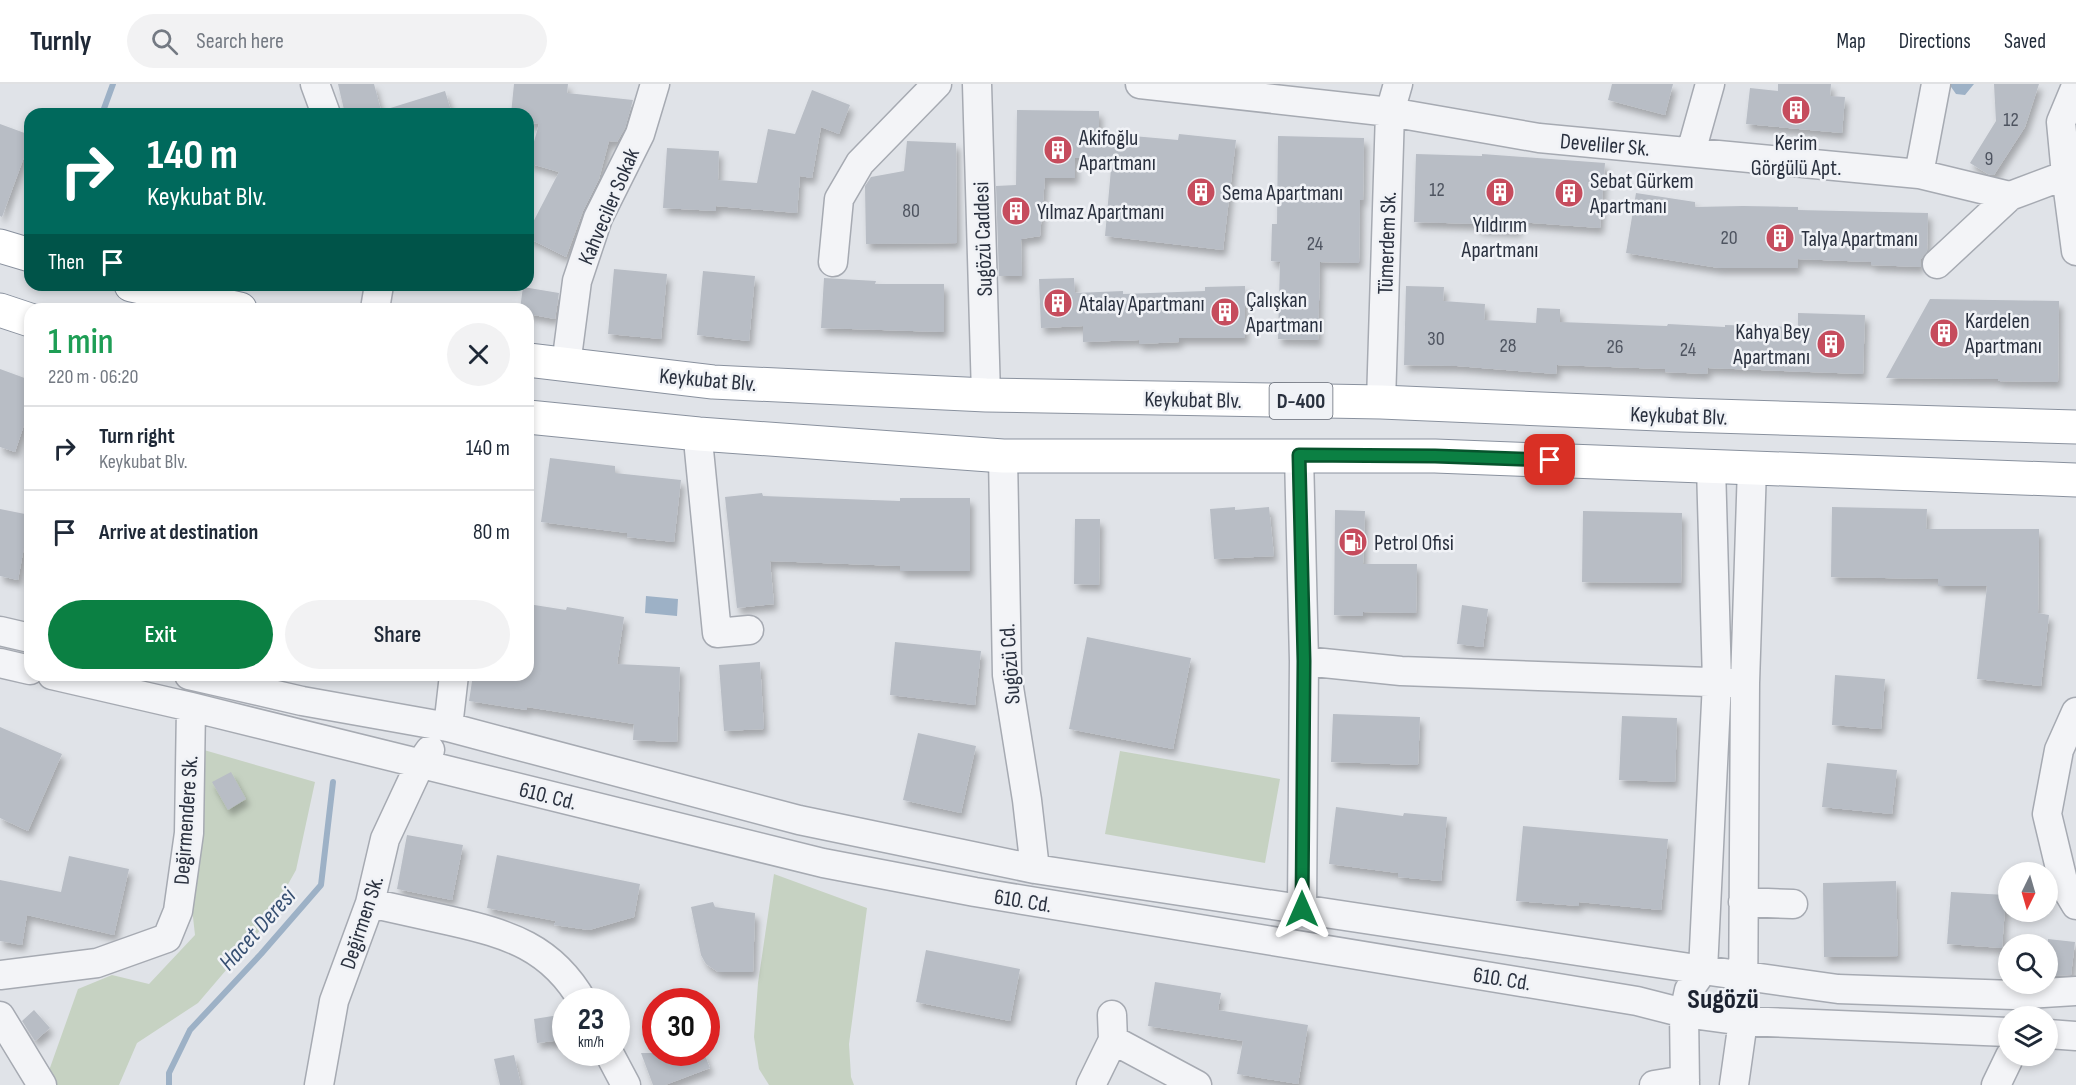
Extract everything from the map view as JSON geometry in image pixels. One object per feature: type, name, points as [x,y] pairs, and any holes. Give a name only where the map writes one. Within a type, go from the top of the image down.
[{"type":"highway","points":[[0,246],[24,253]]},
{"type":"highway","points":[[158,291],[213,303]]},
{"type":"highway","points":[[0,310],[24,318]]},
{"type":"highway","name":"Keykubat Blv.","points":[[534,361],[713,381],[986,395],[1382,402],[2076,427]]},
{"type":"highway","points":[[534,418],[699,434],[1003,456],[1435,456],[2076,480]]},
{"type":"street","points":[[315,84],[324,108]]},
{"type":"street","name":"Kahveciler Sokak","points":[[566,365],[576,281],[598,218],[640,134],[655,84]]},
{"type":"street","points":[[832,262],[839,199],[860,163],[937,84]]},
{"type":"street","name":"Sugözü Caddesi","points":[[977,84],[986,395]]},
{"type":"street","name":"Develiler Sk.","points":[[1140,84],[1390,112],[1539,138],[1919,174],[2010,196]]},
{"type":"street","name":"Tümerdem Sk.","points":[[1382,402],[1390,112],[1398,84]]},
{"type":"street","points":[[1691,152],[1710,84]]},
{"type":"street","points":[[1919,174],[1936,84]]},
{"type":"street","points":[[2076,86],[2061,122],[2076,251]]},
{"type":"street","points":[[1951,261],[2010,196],[2066,175]]},
{"type":"street","points":[[699,434],[717,633],[749,630]]},
{"type":"street","points":[[1299,455],[1304,661],[1302,909]]},
{"type":"street","name":"Sugözü Cd.","points":[[1003,456],[1007,675],[1027,800],[1035,870]]},
{"type":"street","points":[[1711,466],[1731,682],[1743,902],[1743,1021],[1734,1085]]},
{"type":"street","points":[[1654,1085],[1683,1083],[1684,1013],[1689,990],[1703,970],[1752,467]]},
{"type":"street","points":[[0,631],[24,637]]},
{"type":"street","points":[[1304,661],[1401,671],[1731,682]]},
{"type":"street","points":[[0,663],[24,669]]},
{"type":"street","name":"610. Cd.","points":[[78,681],[823,863],[975,892],[1637,1001],[1684,1013],[1743,1021],[1998,1032]]},
{"type":"street","name":"610. Cd.","points":[[215,681],[302,701],[448,728],[799,820],[1035,870],[1838,989],[2014,995],[2076,991]]},
{"type":"street","points":[[448,728],[453,681]]},
{"type":"street","name":"Değirmendere Sk.","points":[[0,975],[97,963],[167,938],[178,911],[189,833],[191,707]]},
{"type":"street","points":[[2076,712],[2059,750],[2047,814],[2064,885],[2076,905]]},
{"type":"street","name":"Değirmen Sk.","points":[[319,1085],[334,1001],[370,903],[386,839],[420,764],[448,728]]},
{"type":"street","points":[[1743,902],[1793,904]]},
{"type":"street","points":[[370,903],[482,928],[511,937],[536,950],[557,967],[575,988]]},
{"type":"street","points":[[0,1016],[42,1085]]},
{"type":"street","points":[[1091,1085],[1112,1028],[1197,1085]]},
{"type":"street","points":[[2058,1035],[2076,1036]]},
{"type":"street","points":[[616,1066],[626,1085]]},
{"type":"street","points":[[1996,1085],[2005,1066]]},
{"type":"green space","points":[[204,750],[315,782],[296,870],[267,922],[198,1003],[137,1043],[119,1085],[49,1085],[46,1079],[78,989],[112,975],[149,984],[195,935],[192,908]]},
{"type":"green space","points":[[1120,751],[1280,779],[1265,863],[1105,834]]},
{"type":"green space","points":[[774,874],[867,908],[849,1044],[851,1077],[854,1085],[769,1085],[759,1069],[754,1037],[758,983]]},
{"type":"water","points":[[1949,84],[1974,84],[1965,95],[1956,94]]},
{"type":"water","points":[[646,596],[678,599],[677,616],[645,613]]},
{"type":"building","points":[[338,84],[374,84],[380,108],[344,108]]},
{"type":"building","points":[[514,84],[568,84],[567,93],[633,100],[625,128],[617,142],[609,141],[599,179],[583,211],[566,257],[534,241],[534,220],[559,172],[534,165],[534,142],[539,124],[534,124],[534,108],[512,108]]},
{"type":"building","points":[[1612,84],[1673,84],[1665,115],[1608,100]]},
{"type":"building","name":"Kerim Görgülü Apt.","points":[[1778,84],[1831,84],[1830,96],[1845,97],[1842,133],[1746,124],[1750,88],[1778,91]]},
{"type":"building","points":[[1994,84],[2039,84],[2025,127],[1994,175],[1970,163],[1996,121]]},
{"type":"building","points":[[812,90],[850,105],[839,134],[821,127],[812,178],[800,176],[797,213],[716,206],[716,211],[663,208],[667,148],[719,151],[718,180],[757,183],[768,129],[795,134]]},
{"type":"building","points":[[445,91],[450,108],[390,108]]},
{"type":"building","points":[[1017,110],[1099,111],[1099,133],[1178,140],[1179,134],[1236,140],[1223,250],[1105,236],[1112,158],[1075,158],[1075,178],[1045,178],[1040,236],[1021,239],[1022,276],[999,276],[996,186],[1016,185]]},
{"type":"building","points":[[0,124],[24,133],[24,157],[2,217],[0,216]]},
{"type":"building","points":[[1278,136],[1364,138],[1359,263],[1320,262],[1318,340],[1278,339],[1280,262],[1271,261],[1272,224],[1277,224]]},
{"type":"building","points":[[907,141],[956,143],[957,243],[866,244],[865,186],[871,177],[904,171]]},
{"type":"building","points":[[1416,154],[1482,156],[1482,154],[1605,163],[1600,228],[1519,222],[1518,231],[1477,229],[1478,224],[1414,222]]},
{"type":"building","points":[[1636,193],[1695,202],[1695,207],[1798,207],[1798,210],[1928,213],[1927,251],[1921,259],[1921,267],[1798,259],[1798,268],[1719,268],[1626,253]]},
{"type":"building","points":[[614,269],[667,274],[661,339],[608,334]]},
{"type":"building","points":[[703,271],[755,276],[749,341],[697,335]]},
{"type":"building","points":[[824,278],[876,281],[875,284],[944,284],[944,332],[821,328]]},
{"type":"building","points":[[1074,278],[1075,293],[1205,291],[1205,287],[1245,286],[1245,338],[1179,338],[1179,342],[1139,344],[1139,340],[1083,342],[1083,326],[1041,328],[1039,279]]},
{"type":"building","points":[[1406,286],[1444,287],[1443,301],[1485,304],[1484,320],[1536,323],[1537,308],[1560,309],[1560,322],[1667,326],[1668,324],[1798,327],[1798,313],[1865,315],[1863,374],[1708,368],[1707,374],[1665,372],[1665,369],[1557,365],[1556,374],[1457,366],[1404,365]]},
{"type":"building","points":[[534,289],[559,293],[555,319],[534,315],[534,303],[521,303],[522,291],[534,291]]},
{"type":"building","points":[[1930,299],[2059,301],[2058,382],[1886,378]]},
{"type":"building","points":[[0,369],[24,378],[24,425],[15,452],[0,447]]},
{"type":"building","points":[[550,458],[615,466],[615,473],[681,480],[674,542],[627,537],[627,533],[541,522]]},
{"type":"building","points":[[762,493],[763,496],[900,501],[900,498],[970,498],[970,571],[900,571],[900,566],[770,561],[774,604],[737,608],[725,497]]},
{"type":"building","points":[[1235,507],[1235,510],[1269,507],[1274,556],[1214,559],[1210,509]]},
{"type":"building","points":[[1832,507],[1927,509],[1926,529],[2039,529],[2038,613],[2049,615],[2041,686],[1977,679],[1987,586],[1938,586],[1938,579],[1831,577]]},
{"type":"building","points":[[0,509],[24,514],[24,548],[18,580],[0,576]]},
{"type":"building","points":[[1335,510],[1365,511],[1363,564],[1417,564],[1416,613],[1363,612],[1363,616],[1334,615]]},
{"type":"building","points":[[1583,511],[1682,513],[1681,583],[1582,582]]},
{"type":"building","points":[[1075,519],[1100,519],[1099,585],[1074,584]]},
{"type":"building","points":[[534,605],[566,610],[567,607],[624,617],[617,664],[680,667],[677,742],[633,740],[634,724],[527,707],[527,710],[469,701],[472,681],[534,681]]},
{"type":"building","points":[[1462,605],[1488,609],[1483,647],[1457,644]]},
{"type":"building","points":[[1087,637],[1191,658],[1173,749],[1069,729]]},
{"type":"building","points":[[895,642],[981,651],[975,705],[890,695]]},
{"type":"building","points":[[760,662],[764,729],[724,731],[719,665]]},
{"type":"building","points":[[1835,675],[1885,679],[1881,729],[1832,725]]},
{"type":"building","points":[[1333,714],[1420,717],[1418,765],[1331,762]]},
{"type":"building","points":[[1622,716],[1677,718],[1675,782],[1619,780]]},
{"type":"building","points":[[0,727],[62,754],[28,831],[0,818]]},
{"type":"building","points":[[918,733],[976,746],[961,813],[903,800]]},
{"type":"building","points":[[1827,763],[1897,770],[1892,814],[1822,807]]},
{"type":"building","points":[[231,772],[246,799],[228,810],[212,782]]},
{"type":"building","points":[[1336,807],[1403,816],[1404,813],[1447,817],[1441,881],[1398,877],[1398,873],[1329,864]]},
{"type":"building","points":[[1523,826],[1668,839],[1661,910],[1579,902],[1579,906],[1516,901]]},
{"type":"building","points":[[407,835],[463,845],[452,900],[397,889]]},
{"type":"building","points":[[497,855],[640,884],[634,917],[589,930],[554,925],[556,921],[487,908]]},
{"type":"building","points":[[69,856],[129,869],[114,935],[27,915],[22,945],[0,941],[0,880],[61,892]]},
{"type":"building","points":[[1896,881],[1898,956],[1824,957],[1823,883]]},
{"type":"building","points":[[1951,892],[1998,895],[1998,922],[2004,922],[2003,934],[1998,934],[1998,948],[1947,944]]},
{"type":"building","points":[[713,902],[715,907],[755,913],[753,972],[718,972],[706,964],[701,955],[691,907]]},
{"type":"building","points":[[2058,940],[2075,942],[2071,975],[2058,976]]},
{"type":"building","points":[[926,950],[1020,969],[1010,1021],[916,1002]]},
{"type":"building","points":[[1155,982],[1221,993],[1218,1010],[1308,1025],[1298,1084],[1237,1074],[1243,1041],[1148,1026]]},
{"type":"building","points":[[34,1010],[50,1028],[35,1041],[22,1021]]},
{"type":"building","points":[[552,1016],[552,1041],[537,1043],[534,1019]]},
{"type":"building","points":[[514,1055],[521,1085],[500,1085],[494,1059]]},
{"type":"building","points":[[646,1066],[709,1066],[710,1068],[665,1085],[653,1085]]},
{"type":"waterway","name":"Hacet Deresi","points":[[104,108],[113,84]]},
{"type":"waterway","name":"Hacet Deresi","points":[[169,1085],[169,1073],[190,1030],[321,885],[333,782]]},
{"type":"place","name":"Kerim Görgülü Apt.","points":[[1796,110]]},
{"type":"place","name":"Akifoğlu Apartmanı","points":[[1058,150]]},
{"type":"place","name":"Sema Apartmanı","points":[[1201,192]]},
{"type":"place","name":"Yıldırım Apartmanı","points":[[1500,192]]},
{"type":"place","name":"Sebat Gürkem Apartmanı","points":[[1569,193]]},
{"type":"place","name":"Yılmaz Apartmanı","points":[[1016,211]]},
{"type":"place","name":"Talya Apartmanı","points":[[1780,238]]},
{"type":"place","name":"Atalay Apartmanı","points":[[1058,303]]},
{"type":"place","name":"Çalışkan Apartmanı","points":[[1225,312]]},
{"type":"place","name":"Kardelen Apartmanı","points":[[1944,333]]},
{"type":"place","name":"Kahya Bey Apartmanı","points":[[1831,344]]},
{"type":"place","name":"Petrol Ofisi","points":[[1353,542]]},
{"type":"district","name":"Sugözü","points":[[1723,998]]},
{"type":"route","points":[[1302,909],[1304,661],[1299,455],[1550,460]]}]
